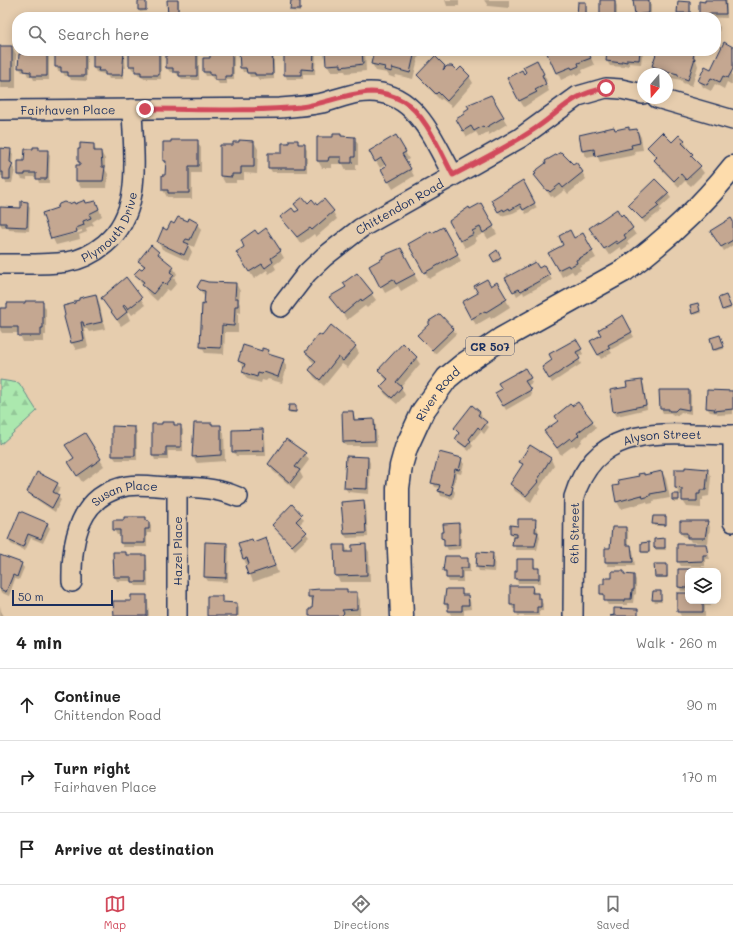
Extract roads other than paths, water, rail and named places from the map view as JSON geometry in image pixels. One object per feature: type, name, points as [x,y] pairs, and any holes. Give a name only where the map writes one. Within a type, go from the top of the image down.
[{"type":"main road","name":"River Road","points":[[402,616],[398,510],[401,466],[413,429],[434,394],[448,378],[484,350],[624,270],[645,255],[706,199],[733,167]]},
{"type":"street","name":"Chittendon Road","points":[[282,307],[308,273],[341,242],[380,216],[537,128],[565,104],[578,96],[606,88],[621,89],[637,93]]},
{"type":"street","name":"Fairhaven Place","points":[[0,110],[280,108],[322,103],[357,93],[373,92],[389,95],[404,101],[415,111],[425,123],[453,175]]},
{"type":"street","points":[[673,103],[733,120]]},
{"type":"street","name":"Plymouth Drive","points":[[0,264],[50,264],[68,262],[85,257],[112,239],[122,226],[131,200],[133,186],[132,109]]},
{"type":"street","points":[[733,435],[733,522]]},
{"type":"street","name":"Alyson Street","points":[[596,457],[616,443],[643,436],[733,435]]},
{"type":"street","name":"6th Street","points":[[573,616],[574,497],[582,475],[596,457]]},
{"type":"street","name":"Susan Place","points":[[72,582],[73,558],[78,531],[83,518],[92,505],[102,496],[115,489],[129,486],[216,489],[238,497]]},
{"type":"street","name":"Hazel Place","points":[[177,487],[177,616]]}]
